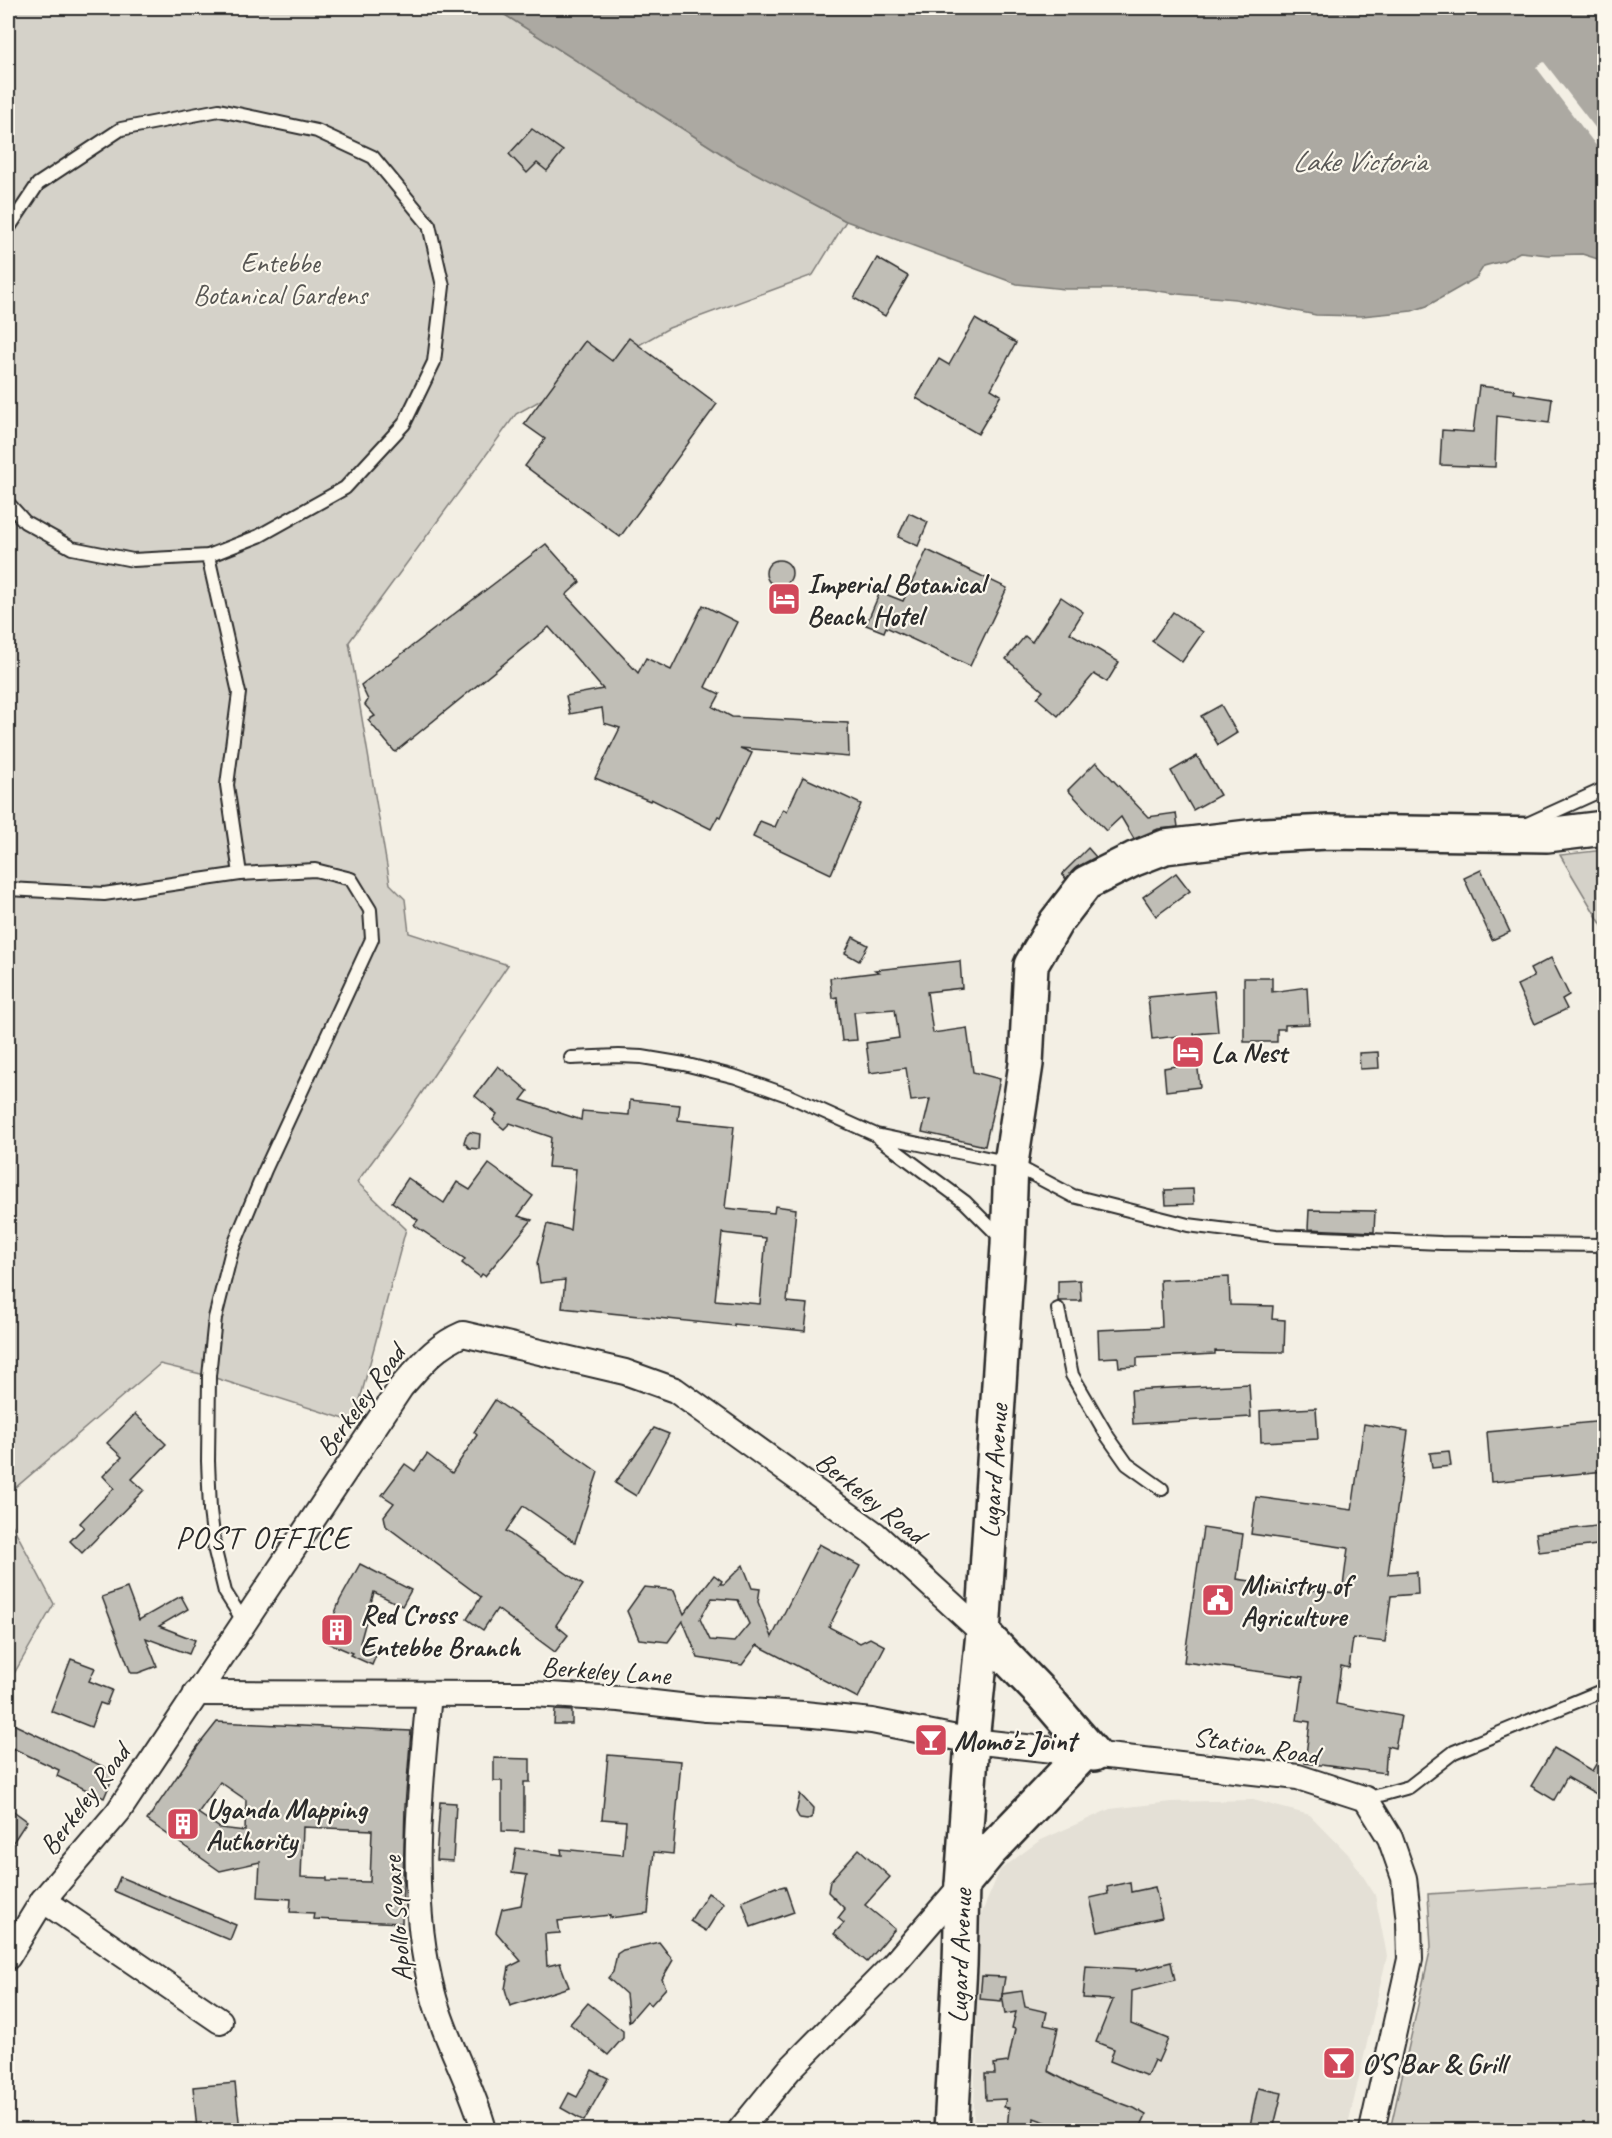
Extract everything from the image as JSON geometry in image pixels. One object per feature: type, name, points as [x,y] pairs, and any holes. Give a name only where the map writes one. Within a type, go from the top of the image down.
[{"type":"street","name":"Lugard Avenue","points":[[951,2130],[962,1885],[972,1741],[983,1633],[1008,1245],[1011,1162],[1026,1064],[1031,965],[1056,922],[1086,883],[1134,859],[1166,847],[1265,835],[1329,832],[1547,835],[1605,828]]},
{"type":"street","name":"Berkeley Road","points":[[8,1958],[43,1900],[118,1812],[401,1387],[433,1351],[446,1341],[463,1334],[625,1372],[675,1390],[875,1534],[983,1633]]},
{"type":"street","points":[[740,2130],[789,2070],[894,1964],[991,1850],[1089,1754],[1044,1696],[983,1633]]},
{"type":"street","name":"Berkeley Lane","points":[[196,1694],[532,1694],[872,1721],[972,1741]]},
{"type":"street","name":"Apollo Square","points":[[429,1694],[419,1791],[418,1892],[424,1950],[433,1994],[484,2130]]},
{"type":"street","name":"Station Road","points":[[972,1741],[1298,1777],[1366,1799]]},
{"type":"street","points":[[1366,1799],[1390,1838],[1404,1878],[1410,1959],[1372,2130]]},
{"type":"street","points":[[43,1900],[220,2021]]},
{"type":"lane","points":[[8,229],[38,184],[121,129],[219,110],[316,131],[374,157],[429,225],[443,286],[434,362],[404,424],[345,488],[259,536],[207,556],[133,560],[72,548],[25,522],[8,503]]},
{"type":"lane","points":[[207,556],[239,693],[226,785],[240,874]]},
{"type":"lane","points":[[1505,834],[1605,789]]},
{"type":"lane","points":[[8,890],[104,894],[240,874],[315,870],[351,879],[370,910],[372,939],[265,1170],[232,1250],[215,1318],[209,1376],[210,1510],[215,1551],[225,1592],[244,1622]]},
{"type":"lane","points":[[571,1058],[642,1057],[684,1064],[787,1095],[876,1136],[965,1202],[1008,1245]]},
{"type":"lane","points":[[876,1136],[1011,1162],[1073,1196],[1188,1225],[1276,1236],[1441,1243],[1605,1245]]},
{"type":"lane","points":[[1058,1309],[1072,1375],[1126,1464],[1162,1489]]},
{"type":"lane","points":[[1366,1799],[1409,1786],[1455,1752],[1605,1690]]},
{"type":"shaded area","points":[[1253,1800],[1310,1815],[1350,1856],[1375,1895],[1387,1956],[1347,2130],[973,2130],[977,2029],[977,1924],[1000,1870],[1039,1841],[1110,1809],[1171,1802]]},
{"type":"green space","name":"Entebbe Botanical Gardens","points":[[8,8],[494,8],[736,163],[846,221],[813,275],[669,328],[516,414],[349,642],[390,884],[405,899],[409,933],[508,965],[408,1113],[357,1182],[406,1229],[354,1422],[209,1376],[160,1364],[8,1494]]},
{"type":"green space","points":[[1604,850],[1604,929],[1560,855]]},
{"type":"green space","points":[[8,1517],[54,1604],[8,1684]]},
{"type":"green space","points":[[1604,1883],[1604,2130],[1390,2130],[1431,1947],[1428,1894]]},
{"type":"water","name":"Lake Victoria","points":[[494,8],[1604,8],[1604,261],[1582,254],[1548,255],[1520,252],[1503,261],[1484,266],[1476,278],[1427,306],[1412,311],[1362,316],[1316,315],[1235,299],[1145,289],[1065,289],[1017,284],[846,221],[736,163]]},
{"type":"pier","points":[[1544,62],[1604,139],[1604,156],[1536,67]]},
{"type":"building","points":[[532,129],[563,151],[547,171],[537,163],[527,173],[509,154]]},
{"type":"building","points":[[877,258],[908,276],[885,316],[854,298]]},
{"type":"building","points":[[975,319],[1016,343],[991,389],[1001,395],[978,434],[916,398],[939,359],[949,365]]},
{"type":"building","points":[[629,338],[717,404],[620,537],[525,466],[545,439],[524,424],[585,341],[612,361]]},
{"type":"building","points":[[1479,386],[1515,390],[1514,393],[1552,399],[1549,423],[1497,416],[1495,467],[1440,465],[1442,430],[1473,432]]},
{"type":"building","points":[[909,513],[928,522],[918,546],[898,537]]},
{"type":"building","points":[[546,544],[580,582],[566,595],[638,673],[646,658],[671,670],[703,605],[737,622],[705,687],[720,694],[713,707],[732,717],[848,723],[849,757],[740,748],[752,753],[721,817],[718,816],[711,829],[651,799],[650,801],[595,778],[620,728],[604,723],[602,708],[570,714],[566,696],[603,689],[549,627],[395,752],[368,720],[375,716],[365,705],[368,700],[361,685]]},
{"type":"building","points":[[927,550],[1007,588],[970,666],[886,627],[884,632],[866,625],[880,592],[903,601]]},
{"type":"building","points":[[779,560],[788,564],[792,573],[788,582],[779,586],[770,582],[766,573],[770,564]]},
{"type":"building","points":[[1061,597],[1083,612],[1070,633],[1119,662],[1107,682],[1094,674],[1058,716],[1037,698],[1043,691],[1006,659],[1025,636],[1032,642]]},
{"type":"building","points":[[1173,612],[1203,632],[1182,662],[1152,641]]},
{"type":"building","points":[[1221,705],[1237,733],[1218,745],[1201,716]]},
{"type":"building","points":[[1197,756],[1220,795],[1193,810],[1171,771]]},
{"type":"building","points":[[1096,762],[1148,817],[1176,813],[1178,827],[1158,829],[1134,839],[1121,817],[1106,831],[1068,790]]},
{"type":"building","points":[[803,777],[861,804],[831,874],[753,837],[760,821],[775,827],[783,809],[787,811]]},
{"type":"building","points":[[1088,848],[1096,857],[1077,867],[1066,879],[1062,874]]},
{"type":"building","points":[[1481,870],[1510,932],[1492,940],[1464,878]]},
{"type":"building","points":[[1176,873],[1190,891],[1156,916],[1143,897]]},
{"type":"building","points":[[853,937],[868,945],[859,961],[845,953]]},
{"type":"building","points":[[1551,958],[1569,995],[1562,999],[1567,1009],[1535,1024],[1517,985],[1534,977],[1530,969]]},
{"type":"building","points":[[960,961],[962,988],[927,992],[933,1033],[967,1028],[973,1072],[1000,1079],[985,1146],[922,1132],[930,1099],[911,1101],[906,1068],[870,1073],[866,1043],[899,1038],[895,1009],[854,1012],[857,1040],[842,1041],[837,997],[832,998],[830,978],[879,972],[875,970]]},
{"type":"building","points":[[1244,978],[1272,978],[1272,992],[1307,987],[1309,1024],[1285,1025],[1285,1029],[1277,1029],[1277,1042],[1244,1042]]},
{"type":"building","points":[[1214,991],[1218,1032],[1194,1034],[1200,1087],[1166,1091],[1164,1068],[1182,1065],[1178,1036],[1152,1039],[1148,997]]},
{"type":"building","points":[[1378,1052],[1379,1068],[1360,1069],[1359,1053]]},
{"type":"building","points":[[498,1066],[528,1091],[521,1100],[581,1120],[582,1111],[629,1115],[630,1100],[680,1105],[678,1120],[734,1126],[725,1208],[774,1213],[775,1206],[796,1209],[787,1302],[808,1304],[805,1331],[562,1308],[565,1280],[540,1283],[537,1263],[547,1224],[570,1230],[576,1169],[548,1167],[551,1137],[510,1123],[504,1129],[493,1120],[497,1114],[475,1096]],"holes":[[[722,1233],[766,1238],[760,1304],[715,1300]]]},
{"type":"building","points":[[470,1132],[480,1134],[479,1149],[469,1148],[464,1142]]},
{"type":"building","points":[[489,1164],[533,1196],[518,1216],[532,1220],[485,1276],[482,1274],[480,1277],[462,1263],[465,1259],[414,1225],[418,1220],[392,1202],[408,1178],[444,1203],[457,1182],[470,1190]]},
{"type":"building","points":[[1193,1189],[1194,1204],[1166,1205],[1165,1190]]},
{"type":"building","points":[[1309,1210],[1375,1211],[1374,1232],[1308,1229]]},
{"type":"building","points":[[1229,1277],[1230,1305],[1273,1306],[1272,1319],[1285,1320],[1284,1352],[1215,1351],[1215,1354],[1137,1358],[1137,1366],[1119,1367],[1118,1357],[1099,1358],[1098,1330],[1162,1327],[1160,1280]]},
{"type":"building","points":[[1080,1280],[1081,1301],[1058,1301],[1058,1281]]},
{"type":"building","points":[[1249,1384],[1251,1417],[1133,1424],[1131,1390]]},
{"type":"building","points":[[495,1400],[598,1472],[575,1542],[523,1506],[506,1531],[583,1585],[556,1625],[568,1635],[555,1652],[497,1609],[483,1630],[467,1619],[481,1597],[386,1526],[384,1516],[394,1503],[382,1495],[405,1464],[415,1471],[427,1454],[452,1473],[477,1435],[474,1432]]},
{"type":"building","points":[[1316,1408],[1318,1439],[1261,1442],[1260,1411]]},
{"type":"building","points":[[135,1414],[166,1444],[132,1479],[144,1490],[82,1553],[70,1541],[84,1527],[80,1523],[114,1488],[103,1476],[122,1457],[107,1443]]},
{"type":"building","points":[[1605,1421],[1605,1471],[1491,1482],[1487,1432]]},
{"type":"building","points":[[1364,1424],[1408,1431],[1388,1574],[1417,1572],[1418,1594],[1391,1596],[1385,1642],[1353,1638],[1349,1668],[1341,1666],[1336,1704],[1401,1716],[1395,1748],[1387,1746],[1385,1773],[1305,1763],[1310,1722],[1297,1720],[1303,1677],[1184,1662],[1203,1528],[1243,1534],[1237,1579],[1342,1594],[1348,1548],[1251,1534],[1256,1497],[1352,1510]]},
{"type":"building","points":[[654,1428],[669,1434],[636,1496],[615,1483]]},
{"type":"building","points":[[1449,1451],[1451,1466],[1432,1468],[1430,1453]]},
{"type":"building","points":[[1605,1525],[1605,1544],[1539,1552],[1536,1533]]},
{"type":"building","points":[[819,1544],[860,1566],[829,1627],[860,1643],[870,1638],[885,1646],[858,1698],[757,1645],[742,1665],[698,1658],[683,1621],[668,1642],[639,1639],[627,1611],[644,1587],[674,1590],[684,1614],[714,1575],[722,1581],[720,1584],[724,1584],[743,1565],[752,1588],[760,1589],[758,1602],[772,1637]],"holes":[[[712,1598],[738,1600],[749,1624],[734,1642],[710,1640],[700,1619]]]},
{"type":"building","points":[[360,1564],[411,1590],[402,1606],[374,1592],[360,1643],[378,1651],[372,1665],[324,1641],[340,1600]]},
{"type":"building","points":[[127,1588],[139,1620],[181,1596],[188,1609],[159,1626],[195,1640],[189,1654],[146,1638],[157,1666],[138,1673],[131,1673],[102,1597]]},
{"type":"building","points":[[71,1659],[95,1668],[89,1681],[112,1690],[106,1705],[100,1703],[91,1727],[51,1711]]},
{"type":"building","points":[[555,1710],[572,1711],[572,1724],[554,1724]]},
{"type":"building","name":"Uganda Mapping Authority","points":[[217,1722],[411,1731],[405,1806],[402,1923],[313,1919],[314,1913],[290,1912],[291,1899],[258,1897],[260,1862],[220,1871],[147,1820]],"holes":[[[220,1782],[246,1800],[245,1831],[220,1828],[198,1813]],[[303,1827],[372,1830],[370,1882],[327,1881],[327,1878],[301,1877]]]},
{"type":"building","points":[[13,1724],[115,1772],[104,1798],[57,1776],[59,1770],[8,1746],[8,1736]]},
{"type":"building","points":[[1554,1748],[1592,1771],[1605,1749],[1605,1799],[1567,1777],[1554,1800],[1531,1786]]},
{"type":"building","points":[[608,1755],[681,1761],[673,1854],[654,1852],[648,1913],[558,1921],[560,1933],[545,1934],[547,1966],[560,1963],[569,1987],[510,2006],[505,1989],[509,1967],[521,1961],[496,1932],[502,1909],[521,1905],[527,1875],[512,1873],[516,1848],[562,1855],[561,1849],[623,1855],[626,1821],[602,1819]]},
{"type":"building","points":[[494,1758],[530,1759],[530,1782],[524,1782],[524,1832],[502,1831],[502,1781],[494,1781]]},
{"type":"building","points":[[800,1794],[813,1808],[812,1817],[807,1820],[800,1819],[796,1812]]},
{"type":"building","points":[[440,1802],[456,1803],[453,1861],[436,1860]]},
{"type":"building","points":[[8,1807],[27,1821],[8,1850]]},
{"type":"building","points":[[859,1849],[890,1877],[865,1905],[895,1929],[867,1962],[834,1934],[844,1923],[838,1918],[845,1909],[828,1892],[830,1881]]},
{"type":"building","points":[[120,1877],[236,1925],[230,1940],[114,1891]]},
{"type":"building","points":[[1130,1882],[1131,1892],[1155,1887],[1162,1918],[1098,1932],[1090,1898],[1108,1894],[1107,1887]]},
{"type":"building","points":[[785,1886],[794,1912],[751,1927],[742,1901],[776,1887]]},
{"type":"building","points":[[708,1893],[724,1903],[706,1931],[690,1921]]},
{"type":"building","points":[[659,1942],[673,1960],[662,1979],[666,1988],[651,2005],[647,2001],[629,2022],[626,1994],[608,1978],[613,1972],[617,1954],[623,1950]]},
{"type":"building","points":[[1171,1962],[1175,1980],[1132,1991],[1131,2024],[1168,2039],[1158,2062],[1154,2060],[1147,2076],[1110,2061],[1114,2049],[1096,2042],[1113,2000],[1083,1998],[1086,1966],[1136,1969],[1136,1971]]},
{"type":"building","points":[[982,1976],[1005,1977],[1001,2001],[980,1999]]},
{"type":"building","points":[[1022,1991],[1025,2007],[1047,2012],[1044,2025],[1058,2028],[1048,2071],[1078,2087],[1134,2108],[1146,2115],[1139,2130],[1068,2130],[1034,2118],[1033,2130],[1007,2130],[1009,2108],[1004,2107],[1006,2099],[986,2100],[985,2074],[995,2074],[994,2064],[1008,2062],[1016,2012],[1005,2014],[1002,1994]]},
{"type":"building","points":[[588,2003],[623,2031],[623,2038],[608,2055],[570,2024]]},
{"type":"building","points":[[592,2070],[608,2078],[584,2121],[561,2108],[569,2093],[577,2097]]},
{"type":"building","points":[[235,2083],[240,2130],[197,2130],[193,2087]]},
{"type":"building","points":[[1258,2088],[1282,2093],[1273,2130],[1249,2130]]},
{"type":"place","name":"Imperial Botanical Beach Hotel","points":[[784,599]]},
{"type":"place","name":"La Nest","points":[[1188,1052]]},
{"type":"place","name":"Ministry of Agriculture","points":[[1218,1600]]},
{"type":"place","name":"Red Cross Entebbe Branch","points":[[337,1630]]},
{"type":"place","name":"Momo'z Joint","points":[[931,1740]]},
{"type":"place","name":"Uganda Mapping Authority","points":[[183,1824]]},
{"type":"place","name":"O'S Bar & Grill","points":[[1339,2063]]},
{"type":"district","name":"POST OFFICE","points":[[263,1537]]}]
